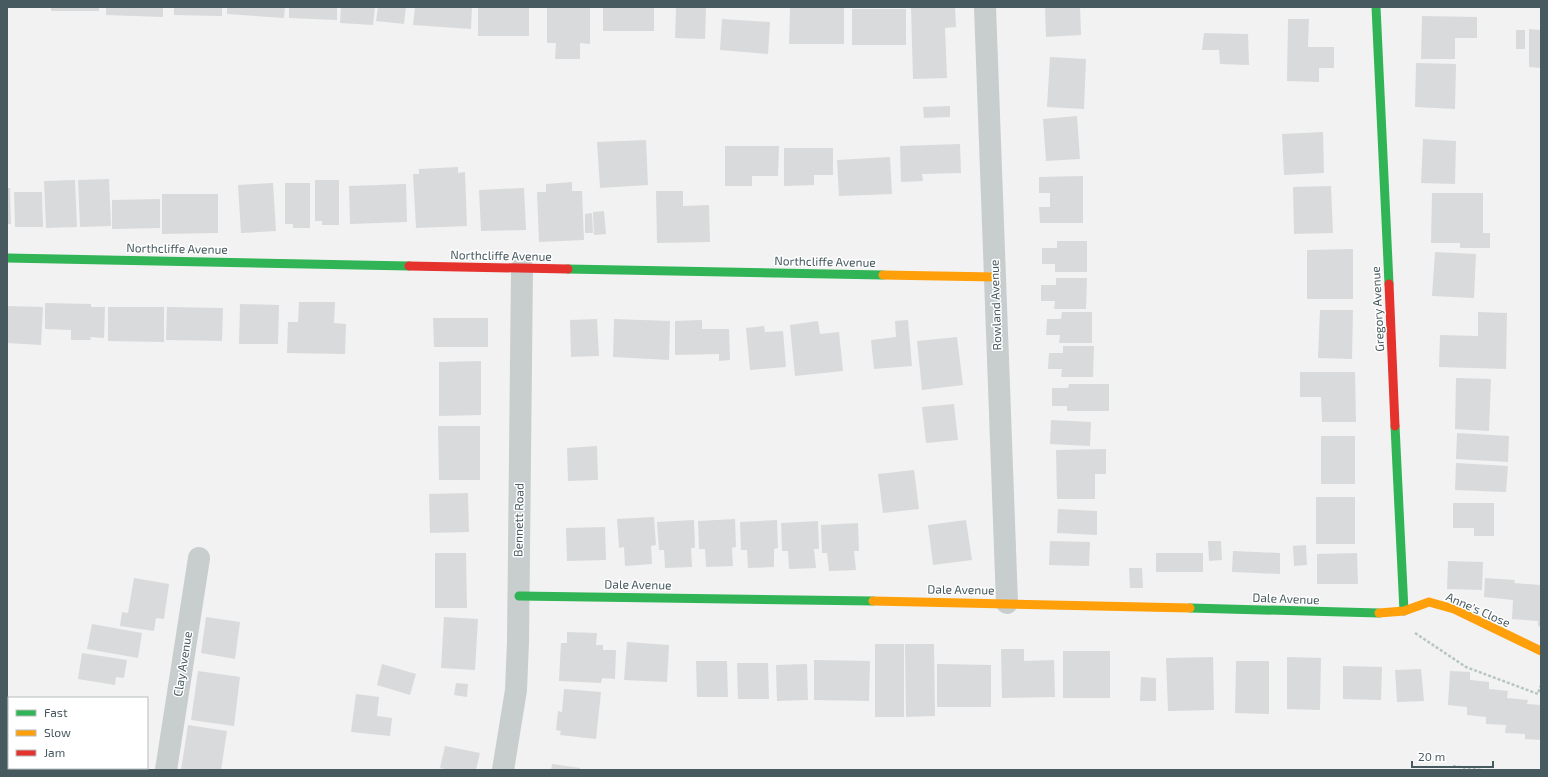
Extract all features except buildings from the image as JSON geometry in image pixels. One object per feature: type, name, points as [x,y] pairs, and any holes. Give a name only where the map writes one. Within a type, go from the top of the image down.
[{"type":"street","name":"Rowland Avenue","points":[[985,7],[1007,603]]},
{"type":"street","name":"Gregory Avenue","points":[[1376,7],[1404,611]]},
{"type":"street","name":"Northcliffe Avenue","points":[[7,258],[995,277]]},
{"type":"street","name":"Bennett Road","points":[[503,770],[516,690],[522,268]]},
{"type":"street","name":"Clay Avenue","points":[[166,770],[199,558]]},
{"type":"street","name":"Dale Avenue","points":[[518,596],[1007,603],[1375,613],[1404,611]]},
{"type":"street","name":"Anne's Close","points":[[1404,611],[1429,602],[1454,609],[1541,651]]},
{"type":"path","points":[[1414,633],[1466,667],[1538,694],[1541,687]]},
{"type":"path","points":[[1454,766],[1480,770]]},
{"type":"traffic: fast","points":[[1376,7],[1389,284]]},
{"type":"traffic: fast","points":[[7,258],[409,266]]},
{"type":"traffic: fast","points":[[568,269],[883,275]]},
{"type":"traffic: fast","points":[[1395,426],[1404,611]]},
{"type":"traffic: fast","points":[[519,596],[873,601]]},
{"type":"traffic: fast","points":[[1190,608],[1379,613]]},
{"type":"traffic: slow","points":[[883,275],[995,277]]},
{"type":"traffic: slow","points":[[873,601],[1190,608]]},
{"type":"traffic: slow","points":[[1379,613],[1404,611],[1429,602],[1454,609],[1541,651]]},
{"type":"traffic: jam","points":[[409,266],[568,269]]},
{"type":"traffic: jam","points":[[1389,284],[1395,426]]}]
